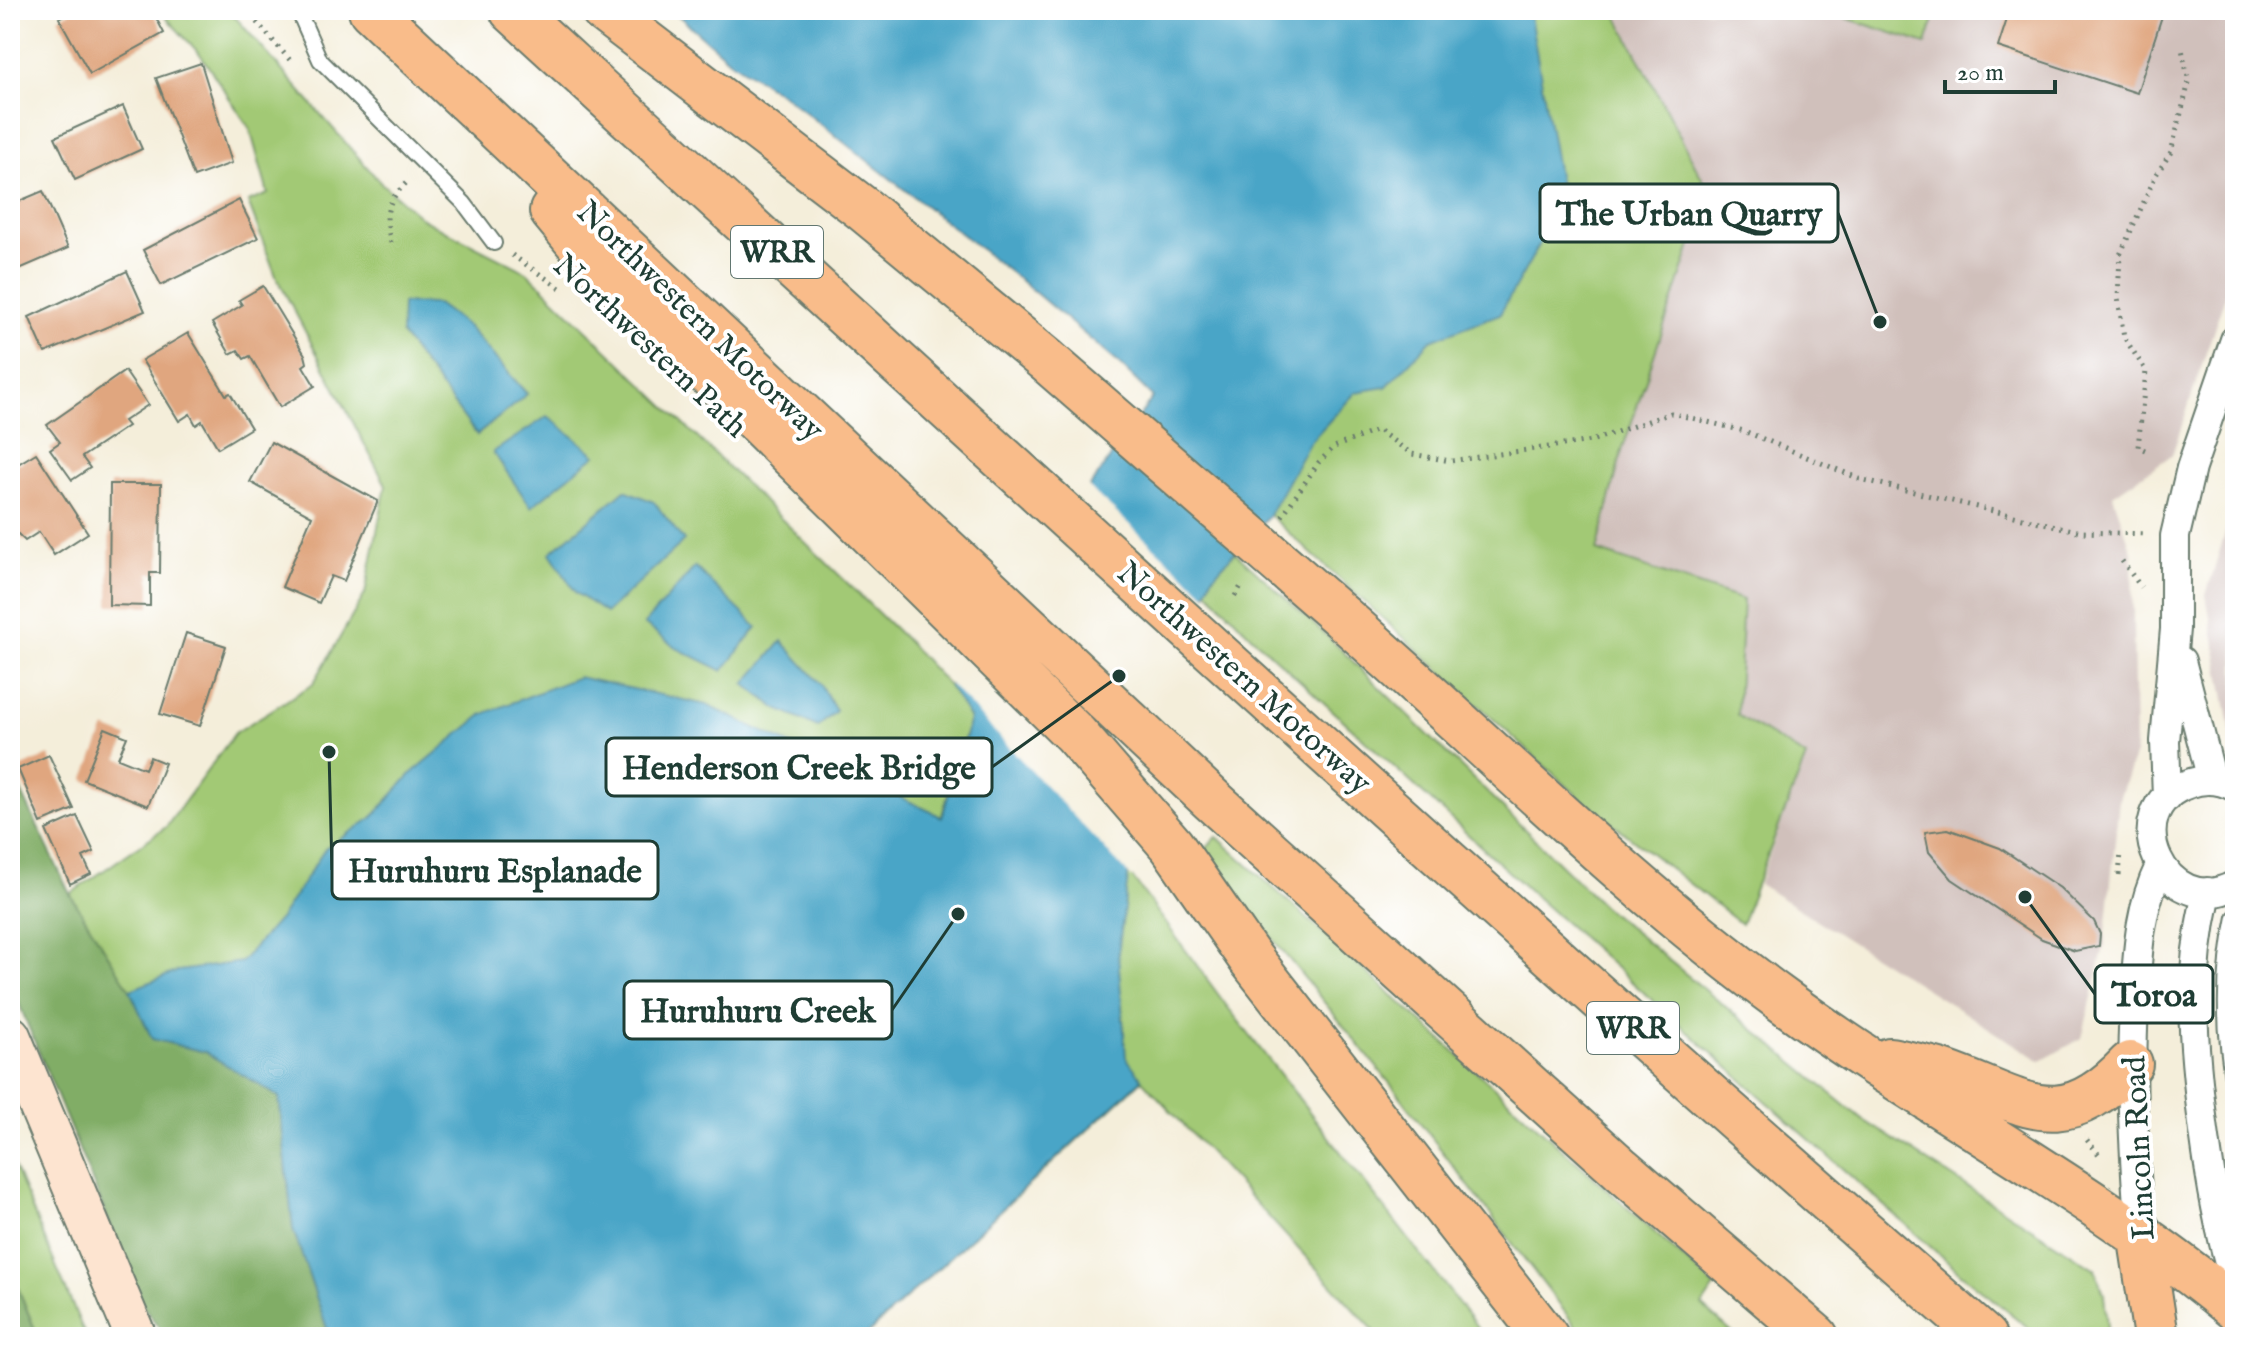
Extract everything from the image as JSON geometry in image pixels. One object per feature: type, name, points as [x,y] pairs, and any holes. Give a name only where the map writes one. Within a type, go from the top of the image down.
[{"type":"main road","name":"Northwestern Motorway","points":[[371,10],[467,97],[954,586],[1212,800],[1621,1169],[1816,1337]]},
{"type":"main road","name":"Northwestern Motorway","points":[[512,10],[1285,715],[1732,1117],[1984,1337]]},
{"type":"main road","points":[[603,10],[862,208],[1045,359],[1342,617],[1579,831],[1719,950],[1860,1053],[2140,1233],[2235,1308]]},
{"type":"main road","points":[[954,586],[1172,846],[1250,958],[1546,1337]]},
{"type":"main road","points":[[10,1036],[136,1337]]},
{"type":"main road","points":[[1860,1053],[1944,1073],[2004,1099],[2035,1107],[2063,1107],[2095,1097],[2130,1064]]},
{"type":"main road","name":"Lincoln Road","points":[[2140,1233],[2156,1337]]},
{"type":"main road","points":[[2216,1337],[2235,1324]]},
{"type":"street","points":[[2167,797],[2165,741],[2175,629],[2175,536],[2191,468],[2235,340]]},
{"type":"street","points":[[2175,629],[2186,688],[2228,783],[2180,786],[2167,797],[2157,811],[2151,832],[2153,849],[2160,866],[2181,886],[2207,892],[2235,885]]},
{"type":"street","name":"Lincoln Road","points":[[2140,1233],[2130,1064],[2141,920],[2160,866]]},
{"type":"street","name":"Lincoln Road","points":[[2207,892],[2194,957],[2191,1002],[2194,1057],[2217,1226],[2235,1282]]},
{"type":"lane","points":[[298,10],[320,60],[464,203],[494,243]]},
{"type":"lane","points":[[2235,917],[2227,976],[2226,1022],[2235,1094]]},
{"type":"path","points":[[246,10],[296,67]]},
{"type":"path","points":[[2145,450],[2138,447],[2146,371],[2124,337],[2118,299],[2120,255],[2156,175],[2171,152],[2180,107],[2189,82],[2182,49]]},
{"type":"path","points":[[396,174],[419,193]]},
{"type":"path","points":[[391,243],[385,217],[390,199],[406,183]]},
{"type":"path","name":"Northwestern Path","points":[[494,243],[561,290]]},
{"type":"path","points":[[1278,522],[1319,462],[1334,447],[1378,430],[1412,454],[1450,461],[1591,441],[1671,413],[1744,431],[1860,479],[2081,532],[2175,536]]},
{"type":"path","points":[[1235,596],[1250,572]]},
{"type":"path","points":[[2084,1136],[2099,1151],[2102,1166]]},
{"type":"shaded area","points":[[1614,10],[1821,10],[1926,44],[1937,10],[2235,10],[2235,266],[2172,455],[2113,495],[2132,552],[2135,754],[2119,799],[2105,943],[2082,1038],[2041,1061],[1759,884],[1806,757],[1737,715],[1743,600],[1597,551],[1622,451],[1709,192]]},
{"type":"shaded area","points":[[2235,501],[2235,754],[2206,595]]},
{"type":"green space","points":[[159,10],[229,10],[381,183],[424,220],[527,272],[904,638],[949,686],[970,719],[941,818],[330,1337],[293,1229],[152,1039],[70,894],[166,827],[235,733],[313,684],[365,594],[386,485],[276,276],[248,202],[268,194],[250,129],[200,54]],"holes":[[[467,326],[527,394],[477,435],[401,334]]]},
{"type":"green space","points":[[1286,10],[1614,10],[1709,192],[1622,451],[1597,551],[1743,600],[1737,715],[1806,757],[1741,924],[1580,798],[1269,515],[1243,444]]},
{"type":"green space","points":[[1821,10],[1937,10],[1926,44]]},
{"type":"green space","points":[[1235,552],[1325,634],[1603,906],[1862,1119],[2095,1269],[2104,1294],[2108,1337],[2040,1337],[1960,1273],[1536,897],[1249,634],[1207,590],[1212,577]]},
{"type":"green space","points":[[10,768],[70,894],[130,990],[152,1039],[205,1052],[279,1097],[293,1229],[330,1337],[166,1337],[144,1307],[10,982]]},
{"type":"green space","points":[[1217,837],[1715,1287],[1702,1306],[1737,1337],[1584,1337],[1393,1087],[1202,852]]},
{"type":"green space","points":[[1129,873],[1226,1005],[1485,1337],[1380,1337],[1142,1080],[864,1337],[654,1337]]},
{"type":"green space","points":[[10,1157],[86,1337],[38,1337],[10,1269]]},
{"type":"green space","points":[[10,1269],[38,1337],[10,1337]]},
{"type":"water","points":[[672,10],[1529,10],[1563,203],[1500,314],[1431,340],[1386,387],[1356,392],[1309,443],[1269,515],[1212,577],[1142,771],[1118,954],[1126,1057],[1142,1079],[864,1337],[330,1337],[293,1229],[279,1097],[205,1052],[152,1039],[130,990],[178,971],[241,962],[280,918],[325,849],[372,818],[413,772],[483,714],[578,677],[707,705],[942,817],[970,719],[949,686],[1153,397],[1115,360],[1019,279],[786,97],[729,60]]},
{"type":"water","points":[[402,303],[437,304],[467,326],[527,394],[477,435],[401,334]]},
{"type":"water","points":[[548,416],[596,455],[531,507],[493,452]]},
{"type":"water","points":[[625,490],[654,502],[684,541],[606,613],[576,593],[550,553]]},
{"type":"water","points":[[695,567],[757,627],[723,671],[678,649],[644,624]]},
{"type":"water","points":[[782,641],[820,683],[836,711],[818,727],[777,709],[745,684]]},
{"type":"pier","points":[[1086,485],[1209,597],[1146,773],[1132,878],[947,681]]},
{"type":"building","points":[[74,10],[152,10],[164,33],[90,74],[59,18]]},
{"type":"building","points":[[2010,10],[2164,10],[2137,93],[1998,47]]},
{"type":"building","points":[[201,63],[232,163],[194,177],[156,78]]},
{"type":"building","points":[[123,106],[142,149],[75,180],[55,137]]},
{"type":"building","points":[[43,191],[68,248],[10,273],[10,205]]},
{"type":"building","points":[[239,200],[258,238],[161,285],[143,250]]},
{"type":"building","points":[[127,271],[145,311],[45,353],[29,317]]},
{"type":"building","points":[[263,286],[305,355],[307,363],[303,366],[315,386],[280,407],[250,356],[244,359],[238,350],[230,354],[212,323],[242,305],[239,300]]},
{"type":"building","points":[[188,333],[226,395],[230,393],[251,428],[218,448],[202,421],[196,425],[190,414],[179,421],[142,360]]},
{"type":"building","points":[[125,371],[148,405],[124,421],[128,426],[82,457],[90,468],[72,480],[50,449],[60,442],[47,425]]},
{"type":"building","points":[[271,442],[378,501],[344,581],[331,576],[319,603],[282,587],[312,516],[250,482]]},
{"type":"building","points":[[36,453],[88,533],[54,555],[39,532],[25,541],[10,526],[10,459],[13,457],[18,464]]},
{"type":"building","points":[[110,484],[161,484],[160,573],[150,573],[150,606],[109,605]]},
{"type":"building","points":[[186,633],[226,646],[200,726],[160,714]]},
{"type":"building","points":[[105,728],[127,737],[118,758],[145,769],[150,757],[165,763],[148,806],[84,780]]},
{"type":"building","points":[[49,755],[74,809],[41,823],[18,769]]},
{"type":"building","points":[[77,816],[94,852],[83,857],[91,874],[70,884],[46,830]]},
{"type":"building","points":[[1948,829],[2000,848],[2060,888],[2094,921],[2100,934],[2099,946],[2075,951],[2042,939],[1952,879],[1929,852],[1925,832]]},
{"type":"place","name":"The Urban Quarry","points":[[1880,322]]},
{"type":"place","name":"Henderson Creek Bridge","points":[[1119,676]]},
{"type":"place","name":"Huruhuru Esplanade","points":[[329,752]]},
{"type":"place","name":"Toroa","points":[[2025,897]]},
{"type":"place","name":"Huruhuru Creek","points":[[958,914]]}]
